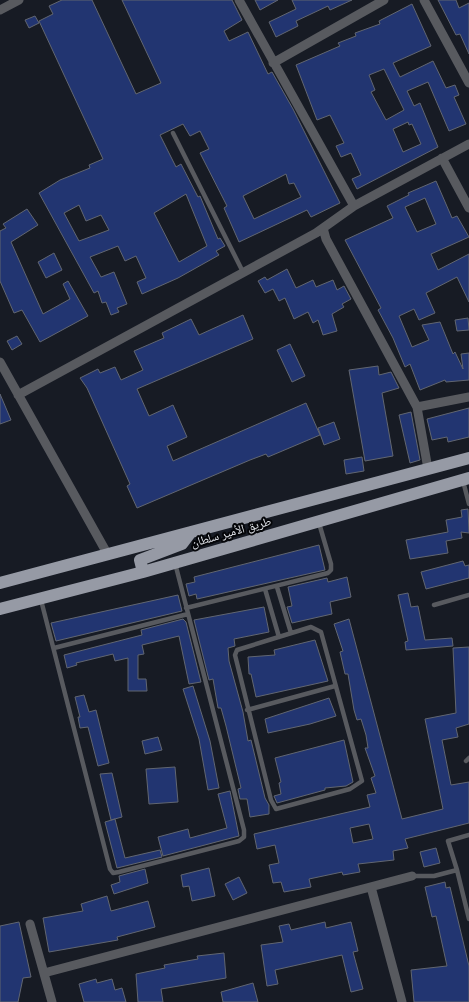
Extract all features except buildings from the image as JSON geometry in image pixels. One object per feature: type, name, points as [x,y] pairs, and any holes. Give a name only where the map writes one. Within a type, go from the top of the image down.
[{"type":"main road","name":"طريق الأمير سلطان","points":[[0,583],[469,458]]},
{"type":"main road","name":"طريق الأمير سلطان","points":[[0,609],[143,572],[466,479]]},
{"type":"main road","points":[[143,572],[140,560],[182,544],[191,532]]},
{"type":"street","points":[[0,10],[19,0]]},
{"type":"street","points":[[239,0],[354,206]]},
{"type":"street","points":[[273,63],[384,0]]},
{"type":"street","points":[[424,0],[469,83]]},
{"type":"street","points":[[18,395],[323,228],[354,206],[469,144]]},
{"type":"street","points":[[442,158],[469,208]]},
{"type":"street","points":[[323,228],[326,239],[417,407],[428,469]]},
{"type":"street","points":[[0,362],[108,555]]},
{"type":"street","points":[[417,407],[469,397]]},
{"type":"street","points":[[44,973],[412,876]]},
{"type":"street","points":[[371,887],[402,1002]]},
{"type":"street","points":[[30,924],[52,1002]]},
{"type":"lane","points":[[173,133],[243,272]]},
{"type":"lane","points":[[466,479],[469,504]]},
{"type":"lane","points":[[186,608],[319,576],[331,570],[318,521]]},
{"type":"lane","points":[[41,598],[110,869],[113,873],[239,841],[244,837],[244,830],[175,563]]},
{"type":"lane","points":[[277,587],[290,633]]},
{"type":"lane","points":[[266,589],[279,637]]},
{"type":"lane","points":[[434,605],[469,595]]},
{"type":"lane","points":[[54,648],[188,614]]},
{"type":"lane","points":[[311,627],[320,632],[362,781],[350,789],[282,808],[276,808],[271,800],[235,662],[237,650],[279,637],[311,627]]},
{"type":"lane","points":[[247,710],[335,686]]},
{"type":"lane","points":[[469,835],[448,841],[469,919]]},
{"type":"lane","points":[[412,876],[434,876],[457,870]]}]
